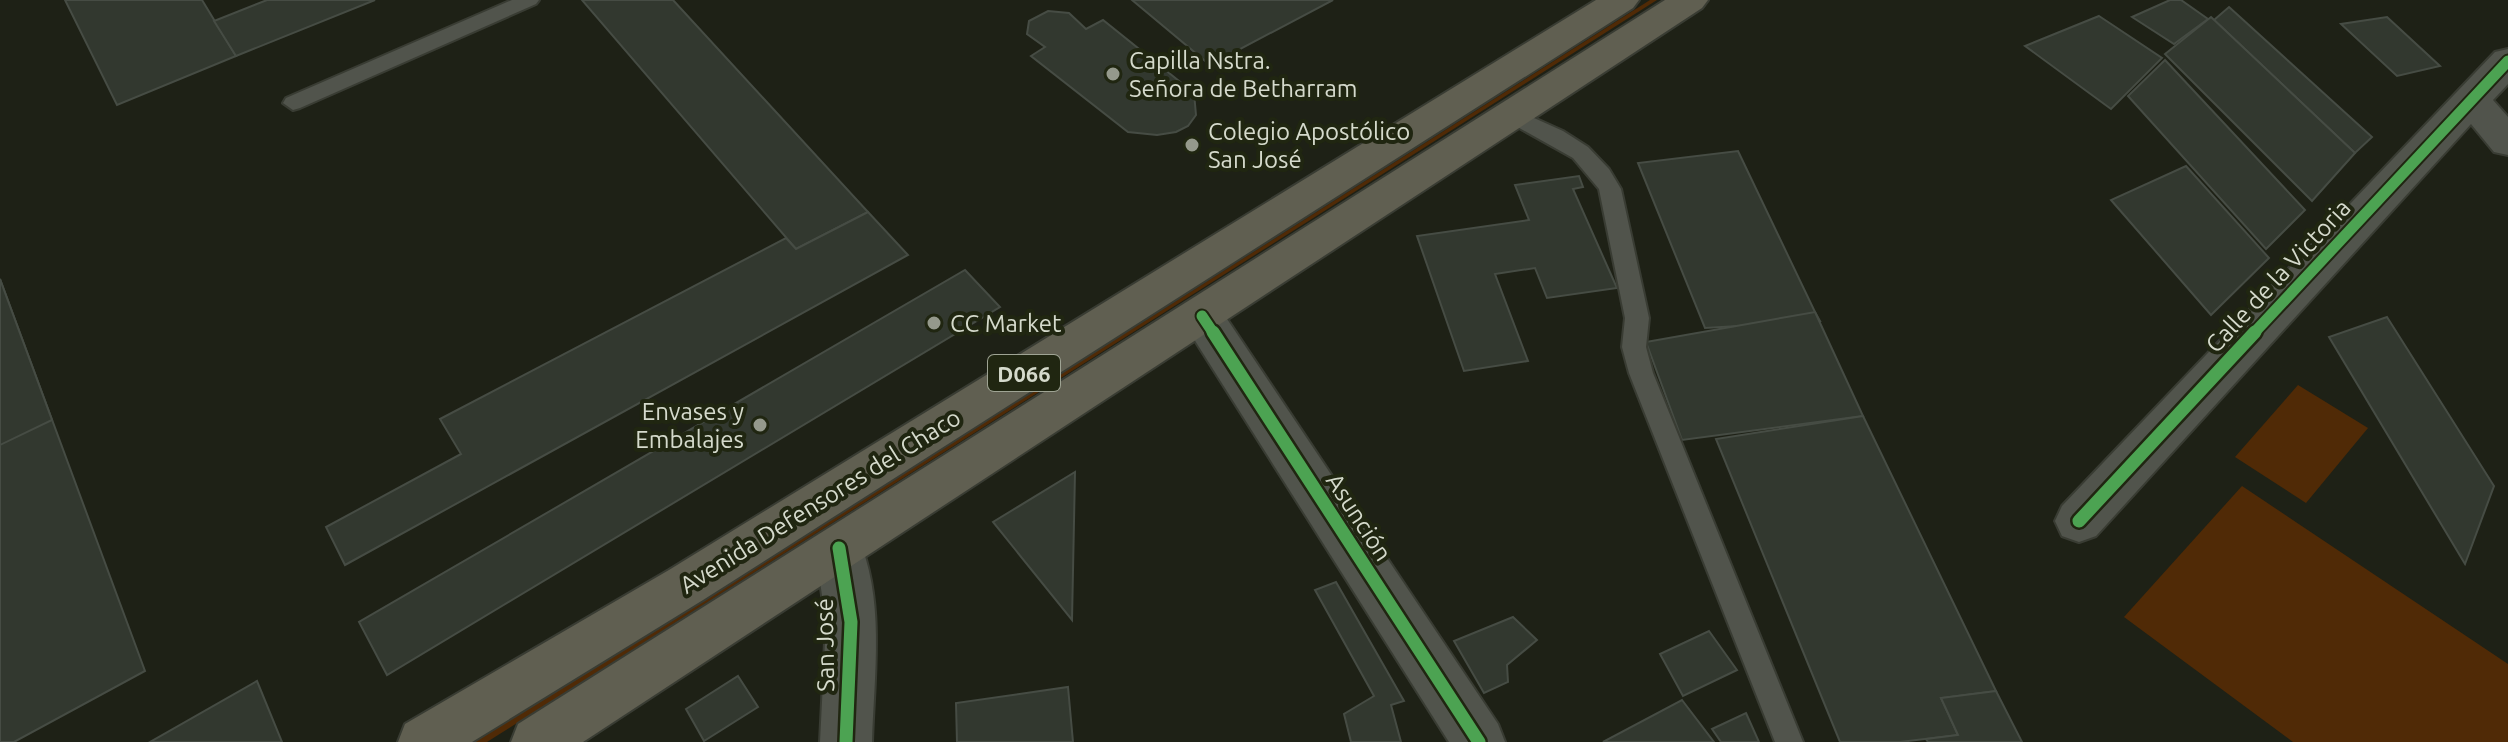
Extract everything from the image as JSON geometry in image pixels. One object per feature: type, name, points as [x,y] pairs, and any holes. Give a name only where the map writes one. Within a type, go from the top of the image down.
[{"type":"highway","name":"Avenida Defensores del Chaco","points":[[424,742],[686,585],[1621,0]]},
{"type":"highway","name":"Avenida Defensores del Chaco","points":[[537,742],[1690,0]]},
{"type":"street","name":"Calle de la Victoria","points":[[2079,521],[2508,61]]},
{"type":"street","points":[[2472,100],[2508,142]]},
{"type":"street","name":"Asunción","points":[[1202,316],[1479,742]]},
{"type":"street","name":"San José","points":[[839,548],[851,622],[846,742]]},
{"type":"lane","points":[[293,103],[529,0]]},
{"type":"lane","points":[[1512,115],[1585,153],[1601,170],[1610,189],[1637,318],[1634,347],[1641,373],[1789,742]]},
{"type":"shaded area","points":[[1650,0],[1657,0],[487,742],[468,742],[1151,317]]},
{"type":"shaded area","points":[[2298,385],[2368,428],[2306,503],[2235,457]]},
{"type":"shaded area","points":[[2242,486],[2508,664],[2508,742],[2293,742],[2124,617]]},
{"type":"building","points":[[65,0],[202,0],[236,56],[117,105]]},
{"type":"building","points":[[267,0],[375,0],[236,56],[214,21]]},
{"type":"building","points":[[582,0],[673,0],[868,212],[796,249]]},
{"type":"building","name":"Colegio Apostólico San José","points":[[1132,0],[1333,0],[1210,65]]},
{"type":"building","points":[[2170,0],[2181,0],[2208,19],[2174,44],[2132,17]]},
{"type":"building","points":[[2229,7],[2372,137],[2355,153],[2214,20]]},
{"type":"building","name":"Capilla Nstra. Señora de Betharram","points":[[1048,11],[1069,13],[1086,29],[1103,20],[1194,93],[1196,115],[1188,126],[1176,132],[1157,135],[1128,132],[1031,56],[1045,47],[1027,34],[1029,21]]},
{"type":"building","points":[[2099,16],[2162,58],[2111,109],[2025,46]]},
{"type":"building","points":[[2211,17],[2355,153],[2312,201],[2165,54]]},
{"type":"building","points":[[2387,17],[2440,66],[2397,76],[2341,24]]},
{"type":"building","points":[[2165,60],[2305,210],[2266,249],[2128,96]]},
{"type":"building","points":[[1738,151],[1820,321],[1705,328],[1638,163]]},
{"type":"building","points":[[2186,166],[2269,258],[2211,315],[2111,200]]},
{"type":"building","points":[[1579,176],[1583,187],[1573,189],[1617,288],[1547,298],[1535,268],[1495,274],[1528,361],[1464,371],[1417,236],[1529,220],[1515,185]]},
{"type":"building","points":[[868,212],[908,255],[345,565],[326,527],[461,454],[440,419],[786,238],[796,249]]},
{"type":"building","points":[[965,270],[1000,307],[387,675],[359,622]]},
{"type":"building","points":[[0,279],[145,671],[14,742],[0,742]]},
{"type":"building","points":[[0,279],[52,420],[0,445]]},
{"type":"building","points":[[1815,312],[1863,416],[1682,440],[1646,342]]},
{"type":"building","points":[[2387,317],[2494,486],[2465,564],[2329,337]]},
{"type":"building","points":[[1863,416],[1996,691],[1941,698],[1958,735],[1900,742],[1840,742],[1716,439]]},
{"type":"building","points":[[1075,472],[1072,620],[993,522]]},
{"type":"building","points":[[1336,582],[1404,701],[1391,705],[1401,742],[1351,742],[1344,714],[1374,696],[1315,590]]},
{"type":"building","points":[[1513,617],[1537,640],[1507,665],[1508,682],[1484,693],[1454,641]]},
{"type":"building","points":[[1709,631],[1737,670],[1683,696],[1660,654]]},
{"type":"building","points":[[738,676],[758,707],[704,741],[686,709]]},
{"type":"building","points":[[257,681],[282,742],[150,742]]},
{"type":"building","points":[[1068,687],[1073,742],[957,742],[956,703]]},
{"type":"building","points":[[1996,691],[2022,742],[1928,742],[1926,739],[1958,735],[1941,698]]},
{"type":"building","points":[[1682,700],[1714,742],[1603,742]]},
{"type":"building","points":[[1746,713],[1759,742],[1721,742],[1712,729]]},
{"type":"cycle path","points":[[2079,521],[2508,61]]},
{"type":"cycle path","points":[[1202,316],[1479,742]]},
{"type":"cycle path","points":[[839,548],[851,622],[846,742]]},
{"type":"place","name":"Capilla Nstra. Señora de Betharram","points":[[1113,74]]},
{"type":"place","name":"Colegio Apostólico San José","points":[[1192,145]]},
{"type":"place","name":"CC Market","points":[[934,323]]},
{"type":"place","name":"Envases y Embalajes","points":[[760,425]]}]
